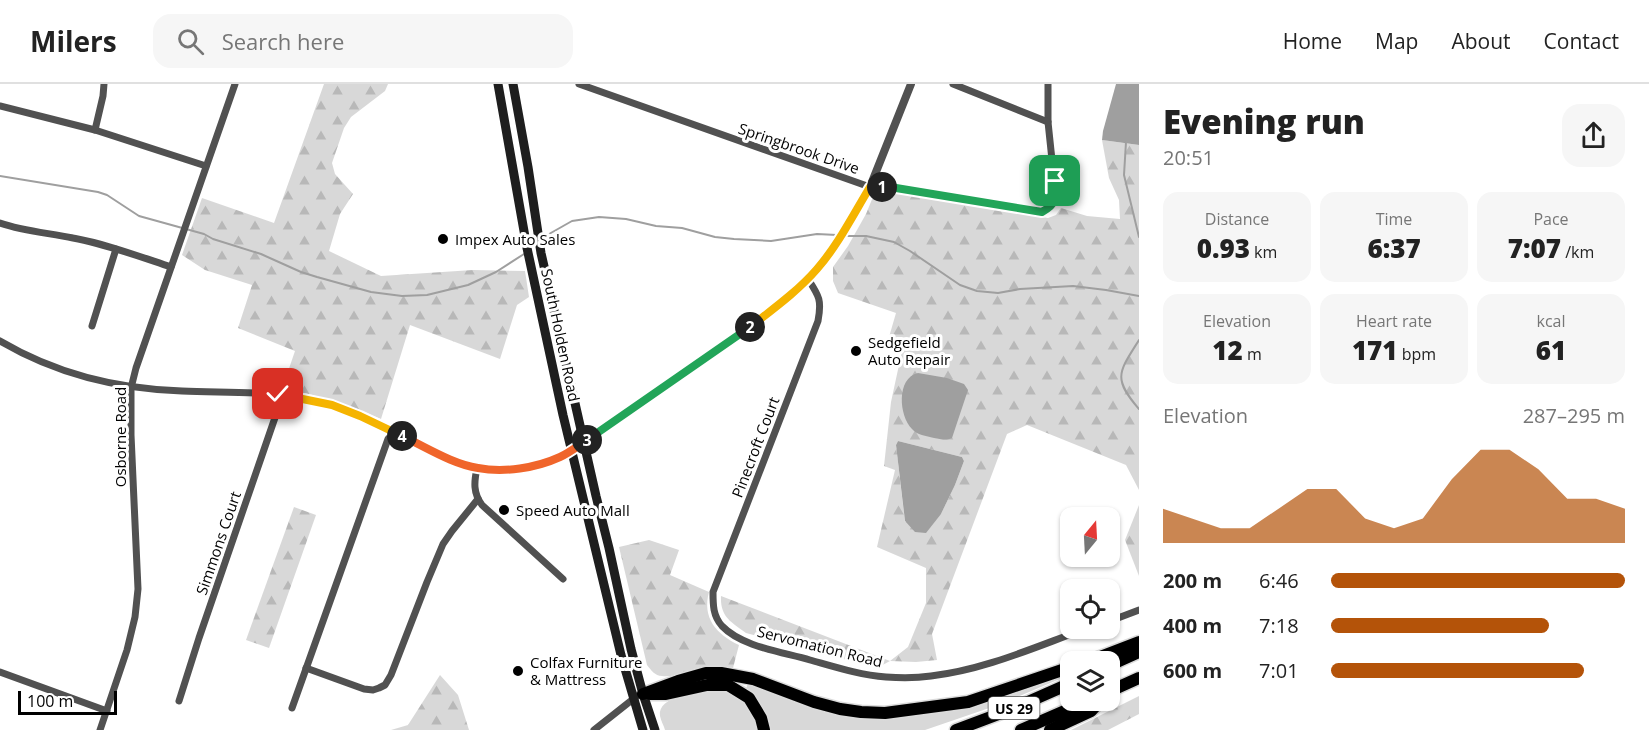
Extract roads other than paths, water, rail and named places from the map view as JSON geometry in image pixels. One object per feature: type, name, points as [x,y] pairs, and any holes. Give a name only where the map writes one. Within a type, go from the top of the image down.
[{"type":"highway","points":[[1116,651],[1139,642]]},
{"type":"highway","points":[[1120,661],[1139,652]]},
{"type":"highway","points":[[638,696],[706,673],[721,673],[753,679],[814,702],[840,709],[885,713],[968,702],[1060,671]]},
{"type":"highway","points":[[1120,687],[1139,678]]},
{"type":"highway","points":[[638,696],[666,694],[707,685],[728,685],[749,698],[761,718],[764,730]]},
{"type":"highway","name":"US 29","points":[[956,730],[1060,688]]},
{"type":"highway","name":"US 29","points":[[1020,730],[1064,711]]},
{"type":"highway","points":[[1050,730],[1091,711]]},
{"type":"main road","name":"South Holden Road","points":[[498,84],[527,248],[572,450],[638,696],[656,730]]},
{"type":"main road","name":"South Holden Road","points":[[513,84],[541,253],[631,649],[644,730]]},
{"type":"street","points":[[95,130],[104,84]]},
{"type":"street","name":"Osborne Road","points":[[100,730],[128,650],[138,589],[131,388],[235,84]]},
{"type":"street","name":"Springbrook Drive","points":[[579,84],[870,187],[890,187],[1042,212],[1052,207],[1056,198],[1048,122]]},
{"type":"street","points":[[0,341],[20,353],[90,380],[131,388],[278,394],[332,405],[451,459],[477,468],[501,470],[522,468],[559,458],[740,335],[808,279],[842,235],[870,187],[911,84]]},
{"type":"street","points":[[953,84],[1048,122],[1048,84]]},
{"type":"street","points":[[0,106],[95,130],[206,166]]},
{"type":"street","points":[[0,223],[74,238],[171,267]]},
{"type":"street","points":[[92,326],[116,249]]},
{"type":"street","name":"Pinecroft Court","points":[[722,626],[715,617],[713,592],[818,321],[821,307],[819,296],[808,279]]},
{"type":"street","name":"Simmons Court","points":[[179,700],[279,406],[278,394]]},
{"type":"street","points":[[292,708],[388,439],[393,432]]},
{"type":"street","points":[[477,468],[475,490],[478,499],[487,510],[563,579]]},
{"type":"street","points":[[306,668],[364,689],[374,690],[385,685],[394,671],[443,544],[478,499]]},
{"type":"street","points":[[1120,617],[1139,610]]},
{"type":"street","name":"Servomation Road","points":[[722,626],[752,644],[846,670],[884,677],[905,678],[933,676],[988,664],[1060,638]]},
{"type":"street","points":[[0,672],[107,711]]},
{"type":"street","points":[[594,730],[638,696]]},
{"type":"waterway","points":[[1126,142],[1124,175],[1139,237]]},
{"type":"waterway","points":[[0,176],[98,192],[107,195],[139,216],[204,234],[261,254],[301,272],[371,292],[402,296],[427,295],[468,285],[496,272],[524,254]]},
{"type":"waterway","points":[[542,238],[572,221],[599,217],[682,228],[715,237],[734,239],[771,241],[817,234],[837,235]]},
{"type":"waterway","points":[[846,236],[866,236],[894,242],[960,285],[977,291],[998,293],[1020,289],[1073,286],[1139,296]]},
{"type":"waterway","points":[[1139,340],[1121,375],[1125,390],[1139,409]]},
{"type":"place","name":"Impex Auto Sales","points":[[443,239]]},
{"type":"place","name":"Sedgefield Auto Repair","points":[[856,351]]},
{"type":"place","name":"Speed Auto Mall","points":[[504,510]]},
{"type":"place","name":"Colfax Furniture & Mattress","points":[[518,671]]}]
